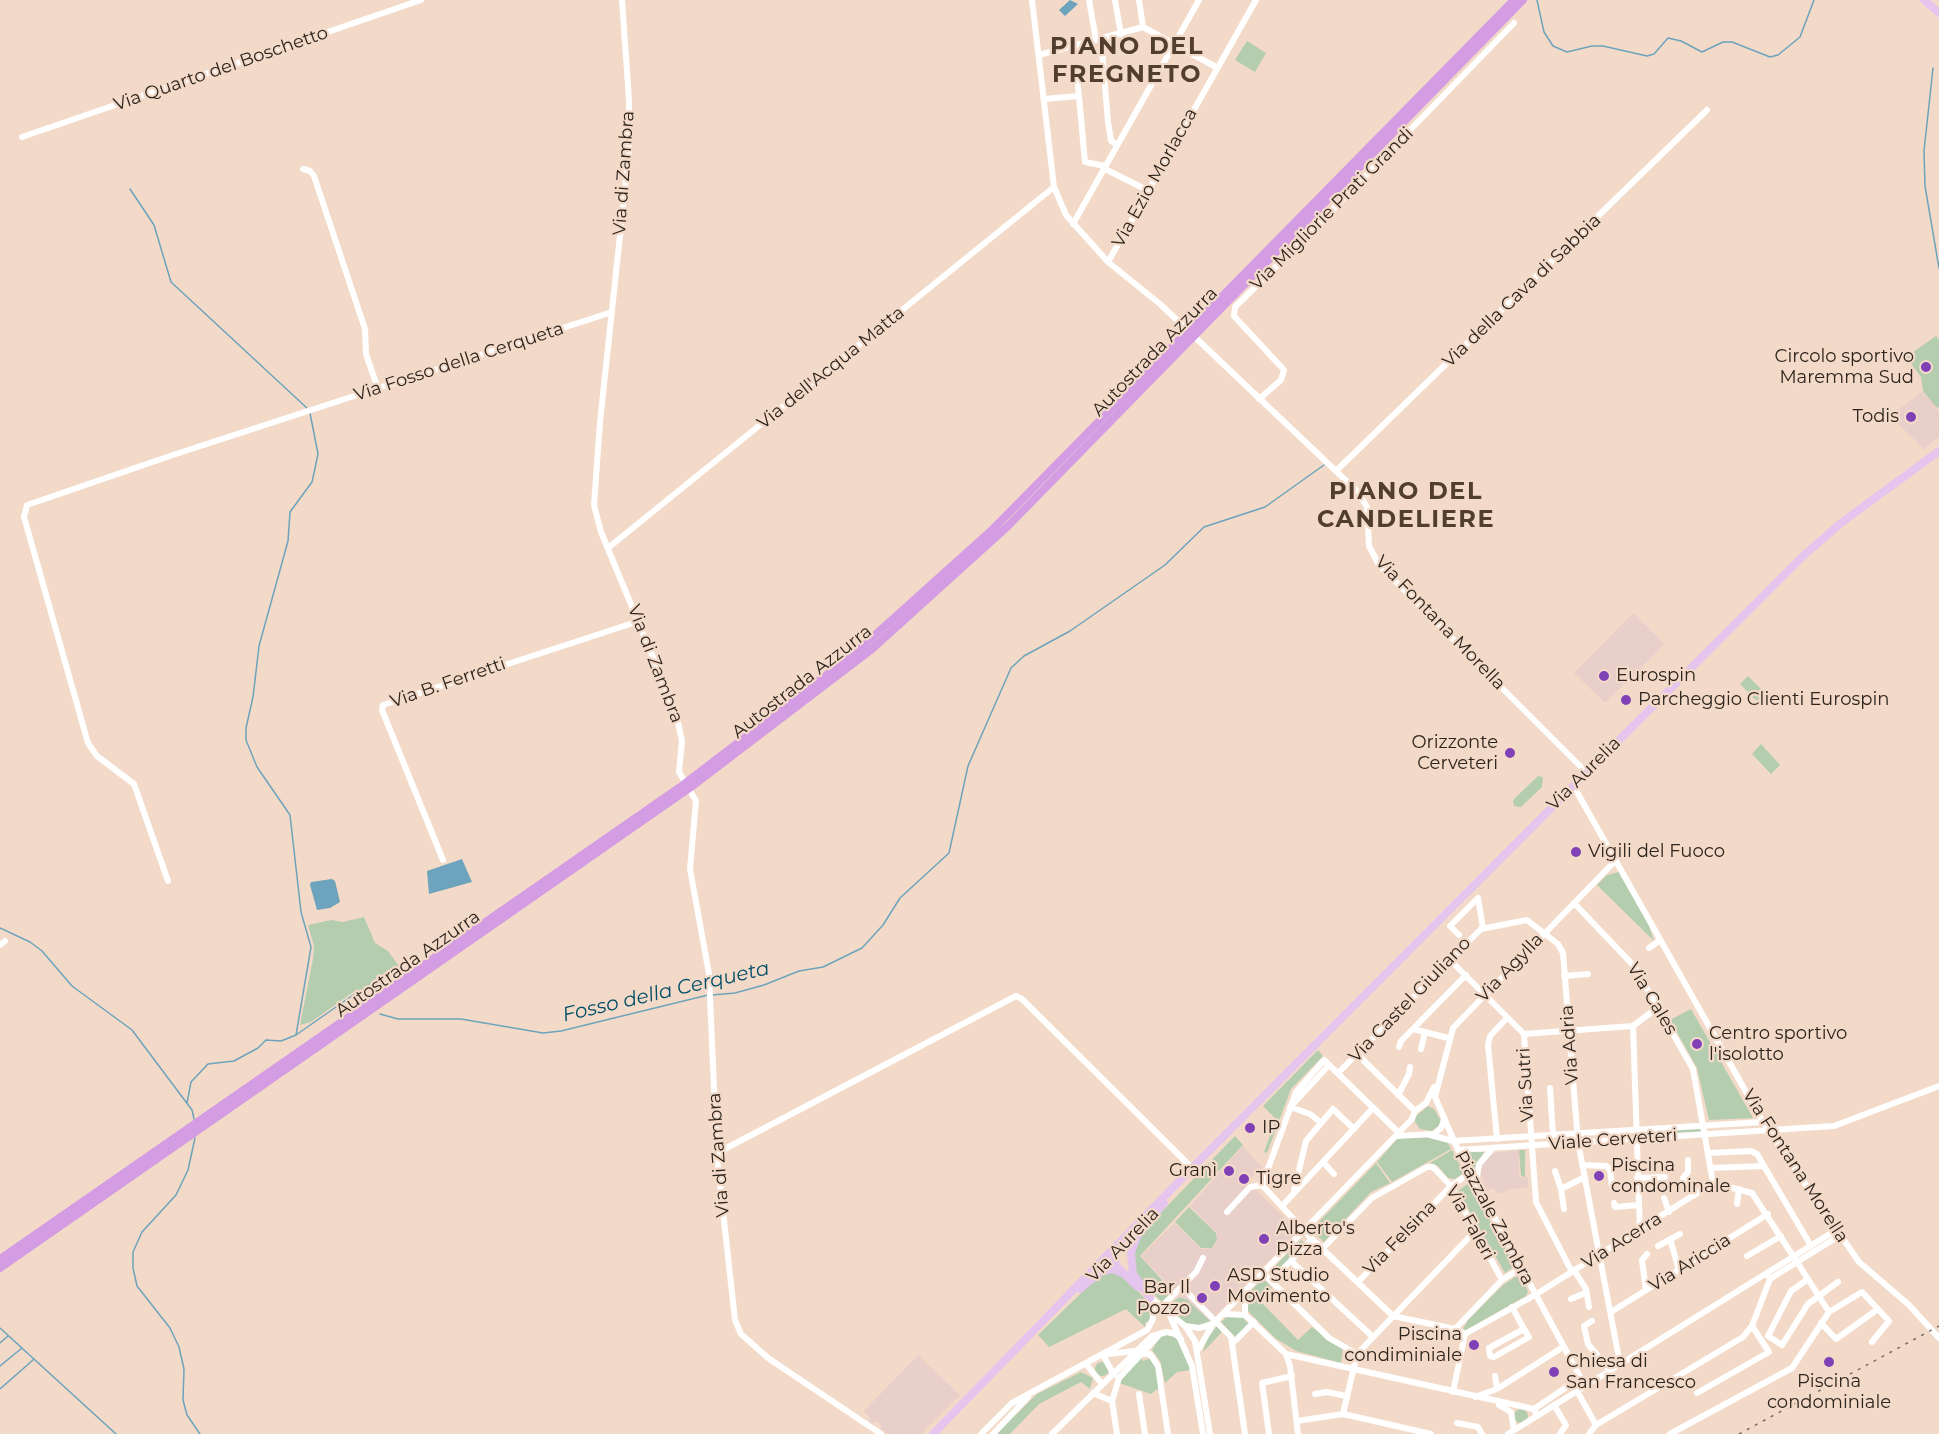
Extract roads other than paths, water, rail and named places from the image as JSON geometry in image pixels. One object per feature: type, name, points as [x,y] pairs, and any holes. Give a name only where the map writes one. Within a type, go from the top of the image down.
[{"type":"highway","points":[[1485,34],[1490,19],[1508,0]]},
{"type":"highway","name":"Autostrada Azzurra","points":[[0,1268],[189,1137],[202,1123],[687,786],[859,660],[981,551],[1485,34],[1514,0]]},
{"type":"highway","points":[[1485,34],[1525,0]]},
{"type":"highway","name":"Autostrada Azzurra","points":[[0,1259],[190,1127],[202,1123]]},
{"type":"main road","points":[[1924,0],[1939,13]]},
{"type":"main road","name":"Via Aurelia","points":[[997,1369],[1192,1168],[1808,551],[1841,523],[1939,451]]},
{"type":"main road","name":"Via Aurelia","points":[[933,1434],[1164,1203],[1245,1116]]},
{"type":"main road","points":[[1056,1306],[1114,1253],[1178,1183]]},
{"type":"main road","points":[[1130,1264],[1136,1237],[1164,1203]]},
{"type":"main road","points":[[1114,1253],[1125,1256],[1134,1276],[1151,1299]]},
{"type":"main road","points":[[1114,1253],[1115,1263],[1123,1274],[1151,1299]]},
{"type":"main road","points":[[1074,1294],[1102,1271],[1113,1269],[1123,1274]]},
{"type":"street","name":"Via Quarto del Boschetto","points":[[22,137],[421,0]]},
{"type":"street","name":"Via di Zambra","points":[[622,0],[630,135],[594,495],[596,517],[679,723],[682,741],[679,772],[696,801],[690,873],[710,994],[717,1153],[733,1303],[738,1330],[791,1375],[881,1434]]},
{"type":"street","name":"Via Fontana Morella","points":[[1032,0],[1054,187],[1060,205],[1108,262],[1149,294],[1179,322],[1336,471],[1367,504],[1369,546],[1379,566],[1586,772]]},
{"type":"street","points":[[1089,0],[1098,40],[1111,141],[1116,144]]},
{"type":"street","points":[[1114,0],[1121,34]]},
{"type":"street","points":[[1139,0],[1143,27]]},
{"type":"street","points":[[1074,224],[1116,144],[1199,0]]},
{"type":"street","name":"Via Ezio Morlacca","points":[[1108,262],[1216,68],[1257,0]]},
{"type":"street","name":"Via Migliorie Prati Grandi","points":[[1259,399],[1282,379],[1284,370],[1234,316],[1234,307],[1308,235],[1514,22]]},
{"type":"street","points":[[1040,55],[1143,27],[1174,42],[1216,68]]},
{"type":"street","points":[[1077,78],[1084,161],[1104,167],[1147,190]]},
{"type":"street","points":[[1044,99],[1079,96]]},
{"type":"street","name":"Via della Cava di Sabbia","points":[[1336,471],[1707,110]]},
{"type":"street","points":[[303,169],[310,171],[314,176],[364,329],[367,356],[378,389]]},
{"type":"street","name":"Via dell'Acqua Matta","points":[[608,548],[1054,187]]},
{"type":"street","name":"Via Fosso della Cerqueta","points":[[168,881],[134,784],[98,757],[88,743],[24,511],[32,502],[612,312]]},
{"type":"street","name":"Via B. Ferretti","points":[[443,860],[382,710],[383,705],[639,621]]},
{"type":"street","name":"Via Fontana Morella","points":[[1573,785],[1763,1122],[1859,1262],[1909,1305],[1936,1334]]},
{"type":"street","points":[[1610,849],[1605,871],[1622,869]]},
{"type":"street","name":"Via Agylla","points":[[1438,1078],[1448,1038],[1453,1028],[1616,860]]},
{"type":"street","name":"Via Castel Giuliano","points":[[1458,934],[1450,926],[1478,898],[1483,928]]},
{"type":"street","name":"Via Cales","points":[[1574,903],[1632,963],[1694,1069],[1713,1183]]},
{"type":"street","name":"Via Castel Giuliano","points":[[1338,1073],[1449,958],[1483,928],[1527,920],[1545,932]]},
{"type":"street","name":"Via Adria","points":[[1545,932],[1561,947],[1578,1142],[1620,1364]]},
{"type":"street","points":[[1649,948],[1660,940]]},
{"type":"street","points":[[1449,958],[1524,1034],[1633,1026],[1657,1008]]},
{"type":"street","points":[[1564,976],[1588,974]]},
{"type":"street","points":[[1399,1047],[1401,1041],[1466,975]]},
{"type":"street","points":[[717,1153],[1016,996],[1022,999],[1192,1168]]},
{"type":"street","points":[[1497,1139],[1488,1045],[1490,1036],[1507,1018]]},
{"type":"street","points":[[1633,1026],[1640,1231]]},
{"type":"street","points":[[1413,1029],[1448,1038]]},
{"type":"street","points":[[1421,1049],[1425,1032]]},
{"type":"street","name":"Via Sutri","points":[[1524,1034],[1529,1137],[1536,1203],[1573,1271]]},
{"type":"street","points":[[1357,1054],[1415,1112]]},
{"type":"street","points":[[1262,1185],[1299,1086],[1327,1063],[1397,1134],[1430,1135],[1441,1128],[1444,1120],[1435,1097],[1438,1078]]},
{"type":"street","points":[[1398,1095],[1409,1074],[1410,1067]]},
{"type":"street","points":[[1422,1134],[1415,1128],[1413,1119],[1415,1112],[1426,1104],[1438,1078]]},
{"type":"street","name":"Viale Cerveteri","points":[[1458,1150],[1769,1131],[1845,1124],[1939,1086]]},
{"type":"street","name":"Viale Cerveteri","points":[[1550,1088],[1553,1135]]},
{"type":"street","points":[[1326,1103],[1354,1129]]},
{"type":"street","points":[[1426,1104],[1438,1107]]},
{"type":"street","points":[[1290,1107],[1308,1113],[1320,1122]]},
{"type":"street","points":[[1281,1206],[1373,1108]]},
{"type":"street","points":[[1293,1194],[1303,1148],[1310,1134],[1333,1109]]},
{"type":"street","points":[[1198,1350],[1223,1314],[1413,1119]]},
{"type":"street","name":"Piazzale Zambra","points":[[1444,1120],[1453,1141],[1585,1386]]},
{"type":"street","name":"Viale Cerveteri","points":[[1430,1135],[1453,1141],[1763,1122]]},
{"type":"street","points":[[1476,1183],[1479,1164],[1493,1148]]},
{"type":"street","points":[[1708,1153],[1751,1151],[1757,1154],[1811,1246]]},
{"type":"street","points":[[1688,1160],[1688,1172],[1683,1178],[1695,1195]]},
{"type":"street","points":[[1323,1162],[1334,1174]]},
{"type":"street","points":[[1583,1165],[1606,1166],[1610,1169],[1612,1186]]},
{"type":"street","points":[[1711,1168],[1763,1166]]},
{"type":"street","name":"Via Faleri","points":[[1323,1248],[1372,1198],[1427,1167],[1438,1169],[1451,1186],[1502,1280]]},
{"type":"street","points":[[1555,1171],[1564,1209]]},
{"type":"street","name":"Via Felsina","points":[[1358,1282],[1451,1186],[1470,1173]]},
{"type":"street","points":[[1561,1189],[1585,1177]]},
{"type":"street","points":[[1637,1178],[1665,1177]]},
{"type":"street","points":[[1713,1183],[1752,1193],[1768,1214],[1829,1312]]},
{"type":"street","name":"Via Acerra","points":[[1465,1334],[1535,1295],[1713,1183]]},
{"type":"street","points":[[1262,1185],[1312,1239],[1394,1316],[1455,1329],[1465,1334],[1453,1392]]},
{"type":"street","points":[[1227,1212],[1250,1187],[1262,1185]]},
{"type":"street","points":[[1737,1204],[1739,1189]]},
{"type":"street","name":"Via Acerra","points":[[1665,1198],[1669,1212]]},
{"type":"street","points":[[1614,1203],[1615,1207],[1638,1205]]},
{"type":"street","name":"Via Ariccia","points":[[1611,1312],[1768,1214]]},
{"type":"street","points":[[1342,1414],[1357,1354],[1476,1231]]},
{"type":"street","points":[[1796,1259],[1811,1246],[1838,1233]]},
{"type":"street","points":[[1508,1434],[1838,1233]]},
{"type":"street","points":[[1658,1246],[1680,1234]]},
{"type":"street","points":[[1748,1256],[1781,1236]]},
{"type":"street","points":[[1271,1281],[1312,1239]]},
{"type":"street","points":[[1670,1239],[1679,1270]]},
{"type":"street","points":[[1646,1290],[1642,1260],[1647,1254]]},
{"type":"street","points":[[1163,1309],[1198,1271],[1203,1258]]},
{"type":"street","points":[[1291,1261],[1373,1337]]},
{"type":"street","points":[[1455,1329],[1502,1280],[1521,1268]]},
{"type":"street","name":"Via Acerra","points":[[1573,1271],[1586,1289],[1589,1307]]},
{"type":"street","points":[[1263,1273],[1329,1338],[1357,1354]]},
{"type":"street","points":[[1589,1434],[1596,1425],[1743,1337],[1752,1326],[1769,1276]]},
{"type":"street","points":[[1808,1279],[1791,1291],[1768,1336],[1782,1346],[1808,1304],[1838,1282]]},
{"type":"street","points":[[1182,1287],[1215,1323],[1226,1331],[1233,1343],[1245,1434]]},
{"type":"street","points":[[1245,1292],[1245,1315]]},
{"type":"street","points":[[1670,1434],[1792,1368],[1829,1312],[1862,1292],[1889,1321],[1872,1342]]},
{"type":"street","name":"Via Acerra","points":[[1571,1299],[1585,1293]]},
{"type":"street","points":[[1151,1299],[1185,1326],[1198,1350],[1210,1434]]},
{"type":"street","points":[[981,1434],[1012,1403],[1148,1329],[1154,1315],[1151,1299]]},
{"type":"street","points":[[1512,1307],[1529,1336],[1494,1357],[1488,1354],[1489,1348],[1524,1329]]},
{"type":"street","points":[[1163,1309],[1186,1350],[1196,1384],[1203,1434]]},
{"type":"street","points":[[1821,1323],[1836,1339],[1878,1309]]},
{"type":"street","points":[[1223,1314],[1237,1312],[1245,1315],[1286,1354],[1292,1377],[1298,1434]]},
{"type":"street","points":[[1592,1321],[1584,1326],[1588,1344],[1610,1371]]},
{"type":"street","points":[[1233,1343],[1254,1322]]},
{"type":"street","points":[[1185,1326],[1200,1328],[1215,1323]]},
{"type":"street","points":[[1179,1336],[1185,1326]]},
{"type":"street","points":[[1697,1393],[1769,1352],[1752,1326]]},
{"type":"street","points":[[1117,1434],[1112,1401],[1124,1371],[1152,1336],[1162,1332],[1179,1336]]},
{"type":"street","points":[[1474,1397],[1497,1389],[1563,1347]]},
{"type":"street","points":[[1186,1350],[1198,1350]]},
{"type":"street","points":[[1052,1434],[1114,1372],[1137,1353]]},
{"type":"street","points":[[1103,1355],[1150,1354],[1158,1366],[1168,1434]]},
{"type":"street","points":[[1286,1354],[1533,1409],[1580,1378]]},
{"type":"street","points":[[1103,1355],[1114,1372],[1116,1388]]},
{"type":"street","points":[[1086,1364],[1102,1384]]},
{"type":"street","points":[[1495,1376],[1497,1389]]},
{"type":"street","points":[[1269,1434],[1262,1383],[1292,1377]]},
{"type":"street","points":[[1577,1391],[1596,1425]]},
{"type":"street","points":[[1315,1394],[1327,1392],[1346,1396]]},
{"type":"street","points":[[1093,1393],[1112,1401]]},
{"type":"street","points":[[993,1434],[1030,1394]]},
{"type":"street","points":[[1139,1394],[1145,1434]]},
{"type":"street","points":[[1487,1400],[1510,1410],[1514,1419],[1514,1430]]},
{"type":"street","points":[[1554,1405],[1566,1425],[1560,1434]]},
{"type":"street","points":[[1533,1409],[1537,1416]]},
{"type":"street","points":[[1297,1421],[1342,1414],[1431,1434]]},
{"type":"street","points":[[1457,1423],[1478,1427],[1482,1434]]},
{"type":"street","points":[[1392,1434],[1394,1426]]},
{"type":"water","points":[[1070,0],[1078,4],[1065,16],[1059,10]]},
{"type":"water","points":[[462,859],[472,882],[429,894],[427,871]]},
{"type":"water","points":[[332,879],[335,881],[340,902],[330,908],[317,910],[311,882]]},
{"type":"waterway","points":[[1537,0],[1544,32],[1553,46],[1567,52],[1592,46],[1603,46],[1647,56],[1654,54],[1668,38],[1681,41],[1702,52],[1723,42],[1732,42],[1770,57],[1778,55],[1800,37],[1814,0]]},
{"type":"waterway","points":[[1933,68],[1924,151],[1925,186],[1939,268]]},
{"type":"waterway","points":[[130,189],[154,225],[171,282],[308,409]]},
{"type":"waterway","points":[[296,1035],[311,947],[301,912],[290,815],[257,767],[246,740],[246,728],[253,697],[259,646],[288,541],[290,512],[312,482],[318,454],[310,413]]},
{"type":"waterway","name":"Fosso della Cerqueta","points":[[712,995],[735,993],[764,985],[799,971],[823,967],[862,948],[883,925],[900,898],[949,853],[968,766],[1011,668],[1024,656],[1070,631],[1165,565],[1204,527],[1265,507],[1324,465]]},
{"type":"waterway","points":[[0,928],[30,942],[42,951],[72,986],[132,1030],[192,1110],[194,1119]]},
{"type":"waterway","name":"Fosso della Cerqueta","points":[[187,1103],[191,1082],[208,1064],[234,1061],[258,1048],[266,1040],[281,1041],[296,1035],[356,993],[367,996]]},
{"type":"waterway","name":"Fosso della Cerqueta","points":[[380,1014],[398,1019],[461,1019],[543,1033],[561,1031],[708,995]]},
{"type":"waterway","points":[[195,1138],[188,1170],[176,1195],[142,1232],[133,1252],[133,1268],[137,1286],[170,1328],[179,1347],[184,1369],[183,1400],[187,1415],[200,1434]]},
{"type":"waterway","points":[[0,1328],[116,1434]]},
{"type":"waterway","points":[[0,1343],[8,1336]]},
{"type":"waterway","points":[[0,1366],[22,1348]]},
{"type":"waterway","points":[[0,1389],[33,1360]]},
{"type":"railway","points":[[1739,1434],[1939,1326]]},
{"type":"place","name":"Circolo sportivo Maremma Sud","points":[[1926,367]]},
{"type":"place","name":"Todis","points":[[1911,417]]},
{"type":"place","name":"Eurospin","points":[[1604,676]]},
{"type":"place","name":"Parcheggio Clienti Eurospin","points":[[1626,700]]},
{"type":"place","name":"Orizzonte Cerveteri","points":[[1510,753]]},
{"type":"place","name":"Vigili del Fuoco","points":[[1576,852]]},
{"type":"place","name":"Centro sportivo l'isolotto","points":[[1697,1044]]},
{"type":"place","name":"IP","points":[[1250,1128]]},
{"type":"place","name":"Granì","points":[[1229,1171]]},
{"type":"place","name":"Piscina condominale","points":[[1599,1176]]},
{"type":"place","name":"Tigre","points":[[1244,1179]]},
{"type":"place","name":"Alberto's Pizza","points":[[1264,1239]]},
{"type":"place","name":"ASD Studio Movimento","points":[[1215,1286]]},
{"type":"place","name":"Bar Il Pozzo","points":[[1202,1298]]},
{"type":"place","name":"Piscina condiminiale","points":[[1474,1345]]},
{"type":"place","name":"Piscina condominiale","points":[[1829,1362]]},
{"type":"place","name":"Chiesa di San Francesco","points":[[1554,1372]]},
{"type":"district","name":"PIANO DEL FREGNETO","points":[[1127,61]]},
{"type":"district","name":"PIANO DEL CANDELIERE","points":[[1406,506]]}]
